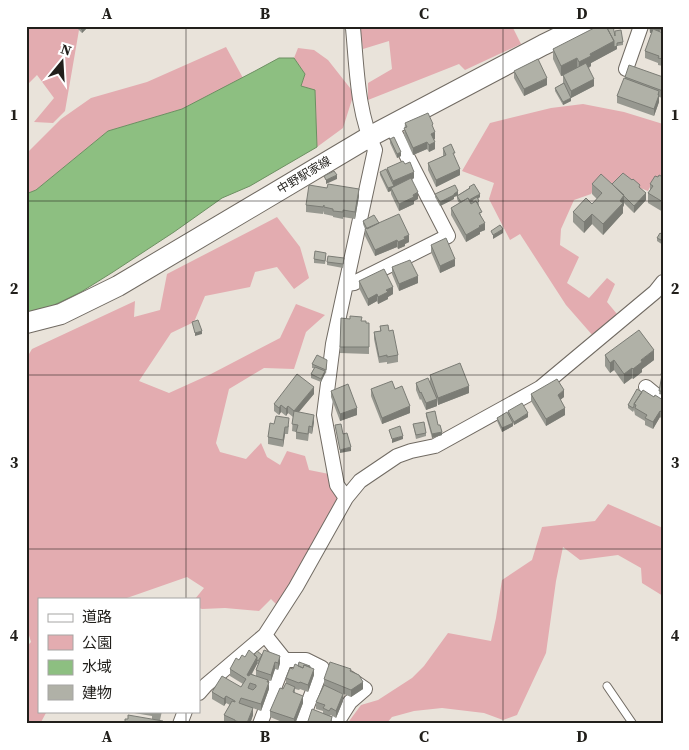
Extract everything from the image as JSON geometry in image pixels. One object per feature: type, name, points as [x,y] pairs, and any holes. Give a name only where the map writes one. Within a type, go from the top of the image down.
[{"type":"main road","name":"中野駅家線","points":[[26,323],[61,314],[118,286],[369,137],[534,49],[582,26]]},
{"type":"street","points":[[346,498],[337,485],[324,415],[333,344],[375,150],[369,137],[359,97],[352,26]]},
{"type":"street","points":[[626,69],[641,26]]},
{"type":"street","points":[[347,284],[354,284],[448,236],[391,125]]},
{"type":"street","points":[[200,692],[265,634],[296,587],[346,498],[360,481],[397,456],[434,446],[540,388],[654,292],[663,282]]},
{"type":"street","points":[[646,387],[663,401]]},
{"type":"street","points":[[265,634],[285,660]]},
{"type":"street","points":[[285,660],[306,660],[322,668],[330,665],[365,689],[350,702],[336,724]]},
{"type":"street","points":[[260,724],[285,660]]},
{"type":"street","points":[[300,724],[322,668]]},
{"type":"street","points":[[180,724],[185,712]]},
{"type":"lane","points":[[607,686],[632,724]]},
{"type":"green space","points":[[26,26],[81,26],[65,111],[53,123],[34,122],[54,98],[37,75],[26,86]]},
{"type":"green space","points":[[360,26],[512,26],[521,44],[465,70],[459,64],[368,100],[368,83],[392,69],[389,41],[363,49]]},
{"type":"green space","points":[[226,47],[243,78],[182,109],[108,131],[36,190],[26,194],[26,154],[61,119],[91,98],[147,82]]},
{"type":"green space","points":[[298,48],[314,50],[328,60],[354,93],[343,128],[317,147],[315,91],[301,86],[305,74],[294,58]]},
{"type":"green space","points":[[583,104],[624,112],[663,124],[663,181],[653,181],[648,191],[619,180],[610,189],[595,187],[591,194],[574,200],[561,229],[560,245],[579,257],[567,283],[589,298],[607,278],[615,284],[607,302],[617,314],[594,337],[566,305],[520,234],[510,240],[489,199],[494,183],[462,171],[490,123],[551,108]]},
{"type":"green space","points":[[277,217],[300,247],[309,278],[294,289],[277,267],[255,272],[250,287],[205,296],[194,322],[171,333],[139,381],[169,393],[211,374],[280,338],[296,304],[325,315],[306,332],[294,369],[264,368],[229,389],[216,443],[220,452],[246,459],[261,443],[267,457],[280,465],[287,451],[305,456],[309,470],[329,474],[337,499],[291,588],[277,605],[271,599],[259,611],[200,608],[200,598],[196,598],[204,588],[187,577],[127,598],[38,598],[38,712],[46,712],[40,724],[26,724],[26,647],[31,642],[26,625],[26,359],[32,349],[135,301],[134,317],[160,310],[167,274]]},
{"type":"green space","points":[[608,504],[663,528],[663,596],[642,583],[641,568],[618,555],[580,560],[563,547],[556,581],[546,653],[517,715],[503,720],[484,713],[442,708],[414,711],[392,717],[386,724],[347,724],[361,705],[378,700],[412,678],[424,666],[448,633],[491,641],[502,580],[532,560],[542,527],[595,521]]},
{"type":"water","points":[[279,58],[294,58],[305,74],[301,86],[315,90],[317,147],[250,186],[222,198],[174,232],[81,292],[50,307],[26,313],[26,194],[36,190],[108,131],[182,109]]},
{"type":"building","points":[[598,26],[606,26],[614,41],[579,62],[577,58],[561,66],[553,49]]},
{"type":"building","points":[[613,26],[615,36],[615,31],[621,30],[623,42],[617,43],[617,46],[614,47],[614,41],[607,28]]},
{"type":"building","points":[[653,29],[663,33],[663,59],[645,51]]},
{"type":"building","points":[[538,59],[547,78],[524,89],[514,71]]},
{"type":"building","points":[[586,63],[594,79],[571,91],[563,75]]},
{"type":"building","points":[[629,65],[663,77],[663,91],[625,77]]},
{"type":"building","points":[[624,78],[659,91],[654,109],[617,96]]},
{"type":"building","points":[[564,83],[571,98],[563,102],[555,88]]},
{"type":"building","points":[[428,113],[435,132],[431,134],[435,142],[429,145],[427,142],[413,148],[404,128],[407,127],[405,123]]},
{"type":"building","points":[[394,137],[401,152],[397,154],[390,139]]},
{"type":"building","points":[[451,144],[460,169],[436,180],[428,163],[446,155],[443,148]]},
{"type":"building","points":[[403,161],[405,164],[410,162],[414,172],[393,181],[387,168]]},
{"type":"building","points":[[386,169],[394,186],[388,188],[380,172]]},
{"type":"building","points":[[334,171],[337,175],[326,180],[324,176]]},
{"type":"building","points":[[623,173],[640,185],[639,187],[646,193],[634,206],[612,184]]},
{"type":"building","points":[[601,174],[624,195],[620,201],[623,203],[603,224],[592,214],[584,222],[573,212],[586,198],[592,204],[602,193],[592,184]]},
{"type":"building","points":[[659,175],[663,177],[663,202],[648,193],[653,186],[650,184],[655,176],[658,177]]},
{"type":"building","points":[[411,178],[418,192],[413,195],[414,197],[399,204],[391,188]]},
{"type":"building","points":[[328,184],[359,189],[355,212],[333,211],[333,209],[324,207],[324,205],[323,207],[306,205],[309,185],[327,188]]},
{"type":"building","points":[[474,184],[480,194],[461,202],[457,196]]},
{"type":"building","points":[[455,185],[458,191],[440,202],[435,194]]},
{"type":"building","points":[[477,197],[479,201],[477,203],[476,201],[473,202],[472,200]]},
{"type":"building","points":[[468,198],[471,204],[476,201],[482,212],[479,213],[485,223],[466,235],[451,208]]},
{"type":"building","points":[[399,214],[409,235],[404,237],[405,239],[398,242],[397,240],[375,250],[365,229]]},
{"type":"building","points":[[374,215],[379,223],[367,229],[363,221]]},
{"type":"building","points":[[500,225],[503,229],[493,235],[491,231]]},
{"type":"building","points":[[660,233],[663,235],[663,241],[657,238]]},
{"type":"building","points":[[446,238],[455,259],[440,266],[431,245]]},
{"type":"building","points":[[315,251],[326,253],[325,261],[314,259]]},
{"type":"building","points":[[328,256],[344,258],[343,264],[327,262]]},
{"type":"building","points":[[410,260],[418,276],[399,284],[392,267]]},
{"type":"building","points":[[384,269],[393,287],[378,297],[377,294],[368,299],[359,281]]},
{"type":"building","points":[[350,316],[362,317],[361,321],[369,323],[369,347],[340,347],[341,318],[350,319]]},
{"type":"building","points":[[198,320],[202,331],[195,333],[192,322]]},
{"type":"building","points":[[388,325],[389,331],[393,330],[398,355],[379,357],[374,332],[381,331],[380,326]]},
{"type":"building","points":[[639,330],[654,350],[641,360],[642,362],[624,374],[614,360],[610,363],[605,355]]},
{"type":"building","points":[[317,355],[327,360],[326,370],[312,364]]},
{"type":"building","points":[[460,363],[469,386],[438,398],[430,375]]},
{"type":"building","points":[[663,365],[663,391],[659,391],[662,375]]},
{"type":"building","points":[[315,367],[325,371],[321,379],[311,374]]},
{"type":"building","points":[[297,374],[314,387],[294,411],[288,406],[286,409],[281,405],[279,408],[274,404]]},
{"type":"building","points":[[428,378],[437,399],[426,403],[416,383]]},
{"type":"building","points":[[557,379],[564,390],[558,395],[565,408],[546,419],[531,394]]},
{"type":"building","points":[[392,381],[395,389],[402,386],[410,406],[382,418],[371,389]]},
{"type":"building","points":[[348,384],[357,408],[340,414],[331,391]]},
{"type":"building","points":[[637,389],[642,392],[633,408],[628,405]]},
{"type":"building","points":[[643,390],[663,400],[663,410],[662,412],[660,411],[653,422],[645,418],[647,415],[635,408],[636,405],[634,404]]},
{"type":"building","points":[[522,403],[528,413],[514,422],[508,411]]},
{"type":"building","points":[[294,411],[314,415],[312,427],[309,426],[308,434],[296,432],[298,425],[292,424]]},
{"type":"building","points":[[435,411],[438,425],[440,425],[442,432],[432,434],[426,413]]},
{"type":"building","points":[[507,412],[513,423],[502,428],[497,418]]},
{"type":"building","points":[[276,416],[289,418],[283,440],[268,437],[270,423],[274,424]]},
{"type":"building","points":[[424,422],[426,433],[416,435],[413,424]]},
{"type":"building","points":[[341,424],[343,434],[347,433],[351,447],[340,450],[335,425]]},
{"type":"building","points":[[400,426],[403,436],[392,439],[389,430]]},
{"type":"building","points":[[249,650],[257,657],[247,675],[249,676],[250,674],[269,682],[261,704],[241,698],[239,703],[253,708],[247,723],[235,721],[224,715],[232,701],[235,701],[226,696],[224,699],[212,692],[222,676],[241,687],[246,679],[230,669],[236,658],[239,660],[242,655],[245,657]],"holes":[[[250,683],[256,685],[253,690],[248,688]]]},
{"type":"building","points":[[264,650],[280,656],[278,663],[275,662],[271,675],[256,670]]},
{"type":"building","points":[[257,651],[262,655],[258,661],[254,655]]},
{"type":"building","points":[[299,662],[310,667],[304,665],[303,668],[298,666]]},
{"type":"building","points":[[330,662],[351,669],[350,671],[359,675],[363,682],[351,690],[324,679]]},
{"type":"building","points":[[295,664],[303,668],[304,665],[314,669],[308,685],[286,678],[290,668],[293,669]]},
{"type":"building","points":[[286,683],[295,687],[293,692],[303,696],[294,719],[270,711],[280,688],[283,689]]},
{"type":"building","points":[[324,685],[343,694],[336,711],[331,708],[329,711],[323,708],[325,705],[316,702]]},
{"type":"building","points":[[312,709],[332,717],[330,724],[307,724]]},
{"type":"building","points":[[128,715],[163,721],[163,724],[125,724],[125,719],[128,719]]}]
